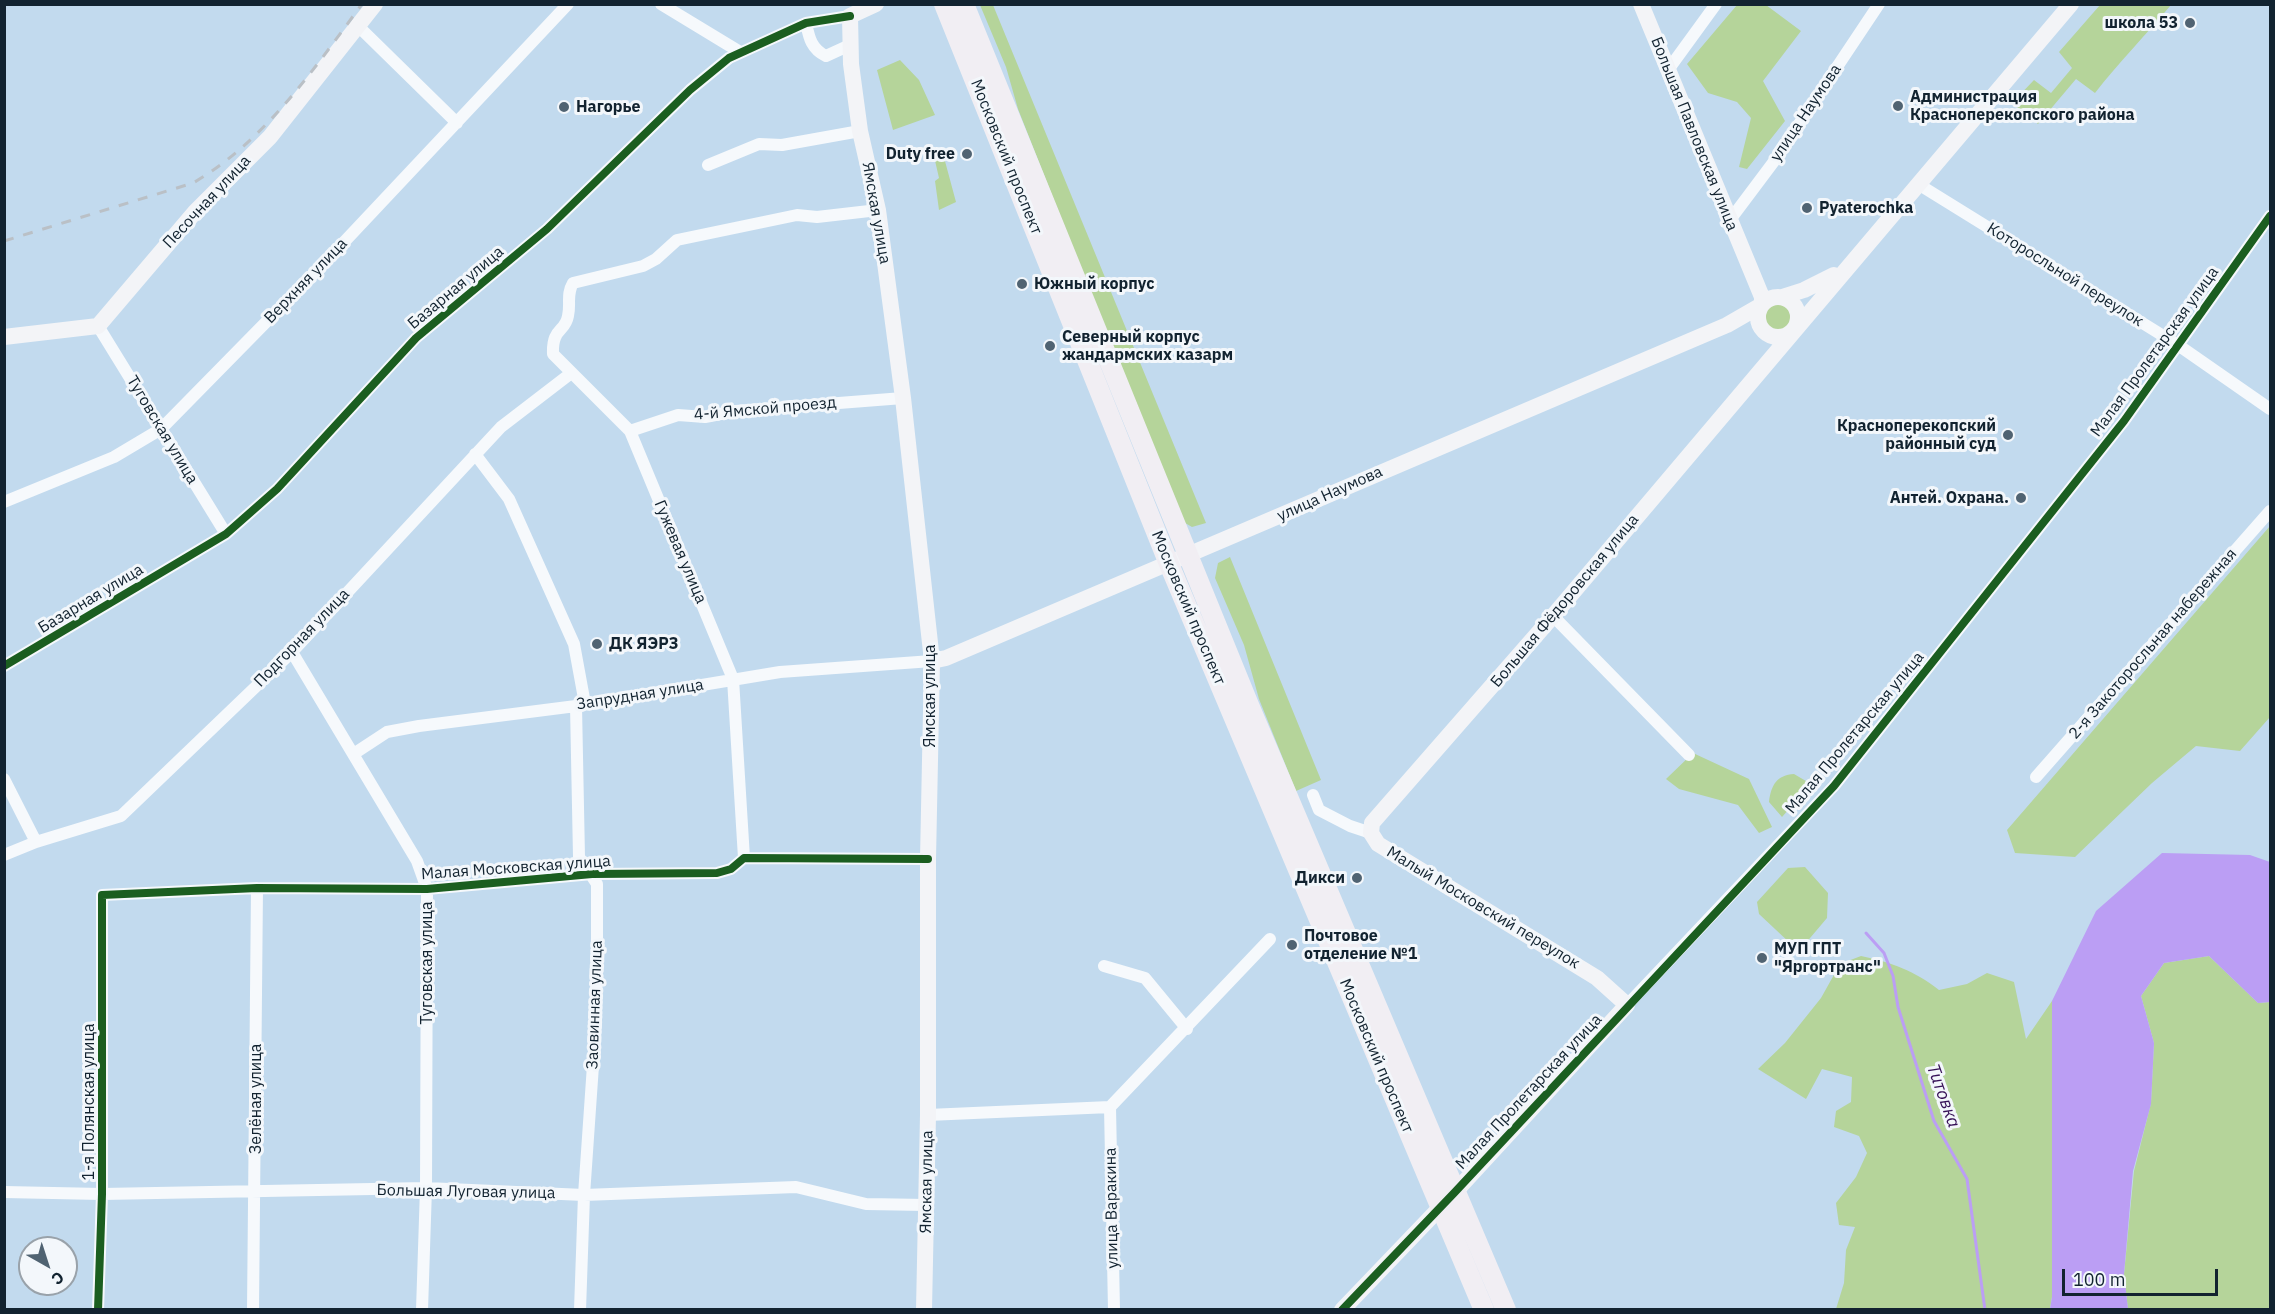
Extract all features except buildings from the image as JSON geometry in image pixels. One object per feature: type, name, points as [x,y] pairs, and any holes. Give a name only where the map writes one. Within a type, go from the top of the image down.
[{"type":"main road","name":"Песочная улица","points":[[98,326],[195,212],[270,137],[375,4]]},
{"type":"main road","name":"Базарная улица","points":[[850,16],[876,4]]},
{"type":"main road","name":"Московский проспект","points":[[944,4],[1169,564],[1484,1310]]},
{"type":"main road","name":"Московский проспект","points":[[964,4],[1188,555],[1506,1310]]},
{"type":"main road","name":"Большая Павловская улица","points":[[1641,4],[1730,220],[1761,305]]},
{"type":"main road","name":"Большая Фёдоровская улица","points":[[1371,833],[1372,823],[1553,616],[2071,4]]},
{"type":"main road","name":"Ямская улица","points":[[850,16],[850,45],[861,131],[878,210],[903,398],[932,661],[924,1310]]},
{"type":"main road","name":"Большая Павловская улица","points":[[1747,263],[1765,285],[1781,296]]},
{"type":"main road","name":"Большая Фёдоровская улица","points":[[1781,296],[1823,282],[1849,264]]},
{"type":"main road","points":[[1761,370],[1767,354],[1763,330],[1758,320],[1761,305],[1781,296],[1791,300],[1798,312],[1794,330],[1780,337],[1763,330]]},
{"type":"main road","name":"улица Наумова","points":[[1727,326],[1761,305]]},
{"type":"main road","name":"улица Наумова","points":[[932,661],[946,658],[1727,326],[1742,322],[1763,330]]},
{"type":"main road","points":[[4,337],[98,326]]},
{"type":"main road","name":"Малый Московский переулок","points":[[1371,833],[1378,844],[1597,978],[1627,1005]]},
{"type":"main road","name":"Малая Пролетарская улица","points":[[1342,1310],[1455,1192],[1627,1005]]},
{"type":"street","name":"Верхняя улица","points":[[4,502],[114,457],[161,429],[330,257],[568,4]]},
{"type":"street","points":[[662,4],[740,52]]},
{"type":"street","points":[[836,4],[834,16],[850,16]]},
{"type":"street","points":[[1668,69],[1716,4]]},
{"type":"street","name":"улица Наумова","points":[[1730,220],[1775,160],[1880,4]]},
{"type":"street","name":"Базарная улица","points":[[4,666],[225,534],[277,489],[416,338],[547,229],[690,90],[740,52],[806,23],[850,16]]},
{"type":"street","points":[[806,23],[811,43],[819,53],[826,56],[850,45]]},
{"type":"street","points":[[358,26],[457,123]]},
{"type":"street","points":[[708,165],[759,144],[782,145],[861,131]]},
{"type":"street","name":"Которосльной переулок","points":[[1918,184],[2178,345],[2271,409]]},
{"type":"street","name":"Гужевая улица","points":[[744,858],[733,679],[630,431],[570,374],[553,354],[553,339],[568,317],[568,291],[573,283],[644,266],[656,260],[677,240],[797,215],[817,217],[878,210]]},
{"type":"street","name":"Малая Пролетарская улица","points":[[1627,1005],[1834,786],[2124,421],[2271,216]]},
{"type":"street","name":"Туговская улица","points":[[98,326],[225,534]]},
{"type":"street","name":"Подгорная улица","points":[[4,855],[36,842],[121,816],[292,652],[501,427],[570,374]]},
{"type":"street","name":"4-й Ямской проезд","points":[[630,431],[678,415],[705,417],[736,411],[903,398]]},
{"type":"street","name":"Заовинная улица","points":[[476,454],[510,499],[574,644],[580,705],[579,857],[597,884],[596,1022],[584,1195],[580,1310]]},
{"type":"street","name":"2-я Закоторосльная набережная","points":[[2036,777],[2271,511]]},
{"type":"street","points":[[1553,616],[1689,755]]},
{"type":"street","name":"Туговская улица","points":[[292,652],[355,753],[417,861],[427,889],[426,1188],[422,1310]]},
{"type":"street","name":"Запрудная улица","points":[[355,753],[387,732],[580,705],[780,672],[932,661]]},
{"type":"street","points":[[4,779],[36,842]]},
{"type":"street","name":"Малый Московский переулок","points":[[1313,795],[1319,810],[1350,826],[1371,833]]},
{"type":"street","points":[[744,858],[928,859]]},
{"type":"street","name":"Малая Московская улица","points":[[102,895],[257,888],[427,889],[592,874],[717,873],[731,869],[744,858]]},
{"type":"street","name":"Зелёная улица","points":[[253,1310],[256,1192],[257,888]]},
{"type":"street","name":"1-я Полянская улица","points":[[98,1310],[102,1194],[102,895]]},
{"type":"street","points":[[928,1115],[1110,1107],[1187,1029],[1270,939]]},
{"type":"street","points":[[1104,966],[1145,978],[1187,1029]]},
{"type":"street","name":"улица Варакина","points":[[1110,1107],[1114,1310]]},
{"type":"street","name":"Большая Луговая улица","points":[[4,1192],[102,1194],[426,1188],[584,1195],[796,1187],[866,1204],[926,1205]]},
{"type":"green space","points":[[980,5],[993,5],[1206,523],[1192,527],[1180,520],[1018,109],[1006,67]]},
{"type":"green space","points":[[1737,5],[1766,5],[1801,31],[1763,81],[1785,121],[1747,169],[1739,167],[1751,118],[1737,102],[1708,93],[1687,64]]},
{"type":"green space","points":[[2100,5],[2171,5],[2095,93],[2076,79],[2038,124],[2012,103],[2034,80],[2051,93],[2072,68],[2059,52]]},
{"type":"green space","points":[[900,60],[919,80],[935,115],[893,130],[877,70]]},
{"type":"green space","points":[[942,150],[956,202],[939,210],[935,181],[939,178],[933,152]]},
{"type":"green space","points":[[1778,303],[1788,307],[1792,317],[1788,327],[1778,331],[1768,327],[1764,317],[1768,307]]},
{"type":"green space","points":[[2270,526],[2270,717],[2240,751],[2196,746],[2152,783],[2075,857],[2015,853],[2007,830]]},
{"type":"green space","points":[[1230,557],[1321,780],[1296,791],[1259,699],[1244,645],[1215,578],[1218,563]]},
{"type":"green space","points":[[1693,753],[1749,779],[1772,827],[1759,833],[1738,805],[1679,789],[1666,779]]},
{"type":"green space","points":[[1794,774],[1811,784],[1782,817],[1769,802],[1771,791],[1783,776]]},
{"type":"green space","points":[[1805,867],[1828,893],[1827,918],[1805,944],[1791,944],[1759,914],[1757,902],[1788,868]]},
{"type":"green space","points":[[1861,956],[1902,968],[1939,990],[1967,984],[1987,973],[2014,982],[2026,1039],[2052,1001],[2052,1297],[2050,1309],[1836,1309],[1844,1283],[1846,1250],[1855,1227],[1839,1225],[1836,1203],[1856,1177],[1867,1153],[1859,1136],[1834,1127],[1836,1111],[1851,1102],[1852,1077],[1822,1069],[1806,1099],[1758,1069],[1785,1043],[1821,998],[1840,964]]},
{"type":"green space","points":[[2209,956],[2258,1003],[2270,1002],[2270,1309],[2128,1310],[2124,1274],[2134,1171],[2151,1103],[2154,1043],[2141,996],[2164,963]]},
{"type":"shaded area","points":[[2162,853],[2250,855],[2270,862],[2270,1002],[2258,1003],[2209,956],[2164,963],[2141,996],[2154,1043],[2151,1104],[2133,1171],[2124,1274],[2128,1309],[2050,1309],[2052,1297],[2052,1001],[2096,911]]},
{"type":"waterway","name":"Титовка","points":[[1866,933],[1884,953],[1893,976],[1898,1007],[1934,1121],[1967,1179],[1985,1310]]},
{"type":"railway","points":[[4,241],[193,183],[219,166],[243,147],[286,102],[362,4]]},
{"type":"cycle path","points":[[4,666],[226,534],[277,489],[416,338],[547,229],[690,90],[729,58],[806,23],[850,16]]},
{"type":"cycle path","points":[[1342,1310],[1834,786],[2124,421],[2270,216]]},
{"type":"cycle path","points":[[98,1310],[102,1194],[102,895],[257,888],[427,889],[592,874],[717,873],[731,869],[744,858],[928,859]]},
{"type":"place","name":"школа 53","points":[[2190,23]]},
{"type":"place","name":"Администрация Красноперекопского района","points":[[1898,106]]},
{"type":"place","name":"Нагорье","points":[[564,107]]},
{"type":"place","name":"Duty free","points":[[967,154]]},
{"type":"place","name":"Pyaterochka","points":[[1807,208]]},
{"type":"place","name":"Южный корпус","points":[[1022,284]]},
{"type":"place","name":"Северный корпус жандармских казарм","points":[[1050,346]]},
{"type":"place","name":"Красноперекопский районный суд","points":[[2008,435]]},
{"type":"place","name":"Антей. Охрана.","points":[[2021,498]]},
{"type":"place","name":"ДК ЯЭРЗ","points":[[597,644]]},
{"type":"place","name":"Дикси","points":[[1357,878]]},
{"type":"place","name":"Почтовое отделение №1","points":[[1292,945]]},
{"type":"place","name":"МУП ГПТ \"Яргортранс\"","points":[[1762,958]]}]
